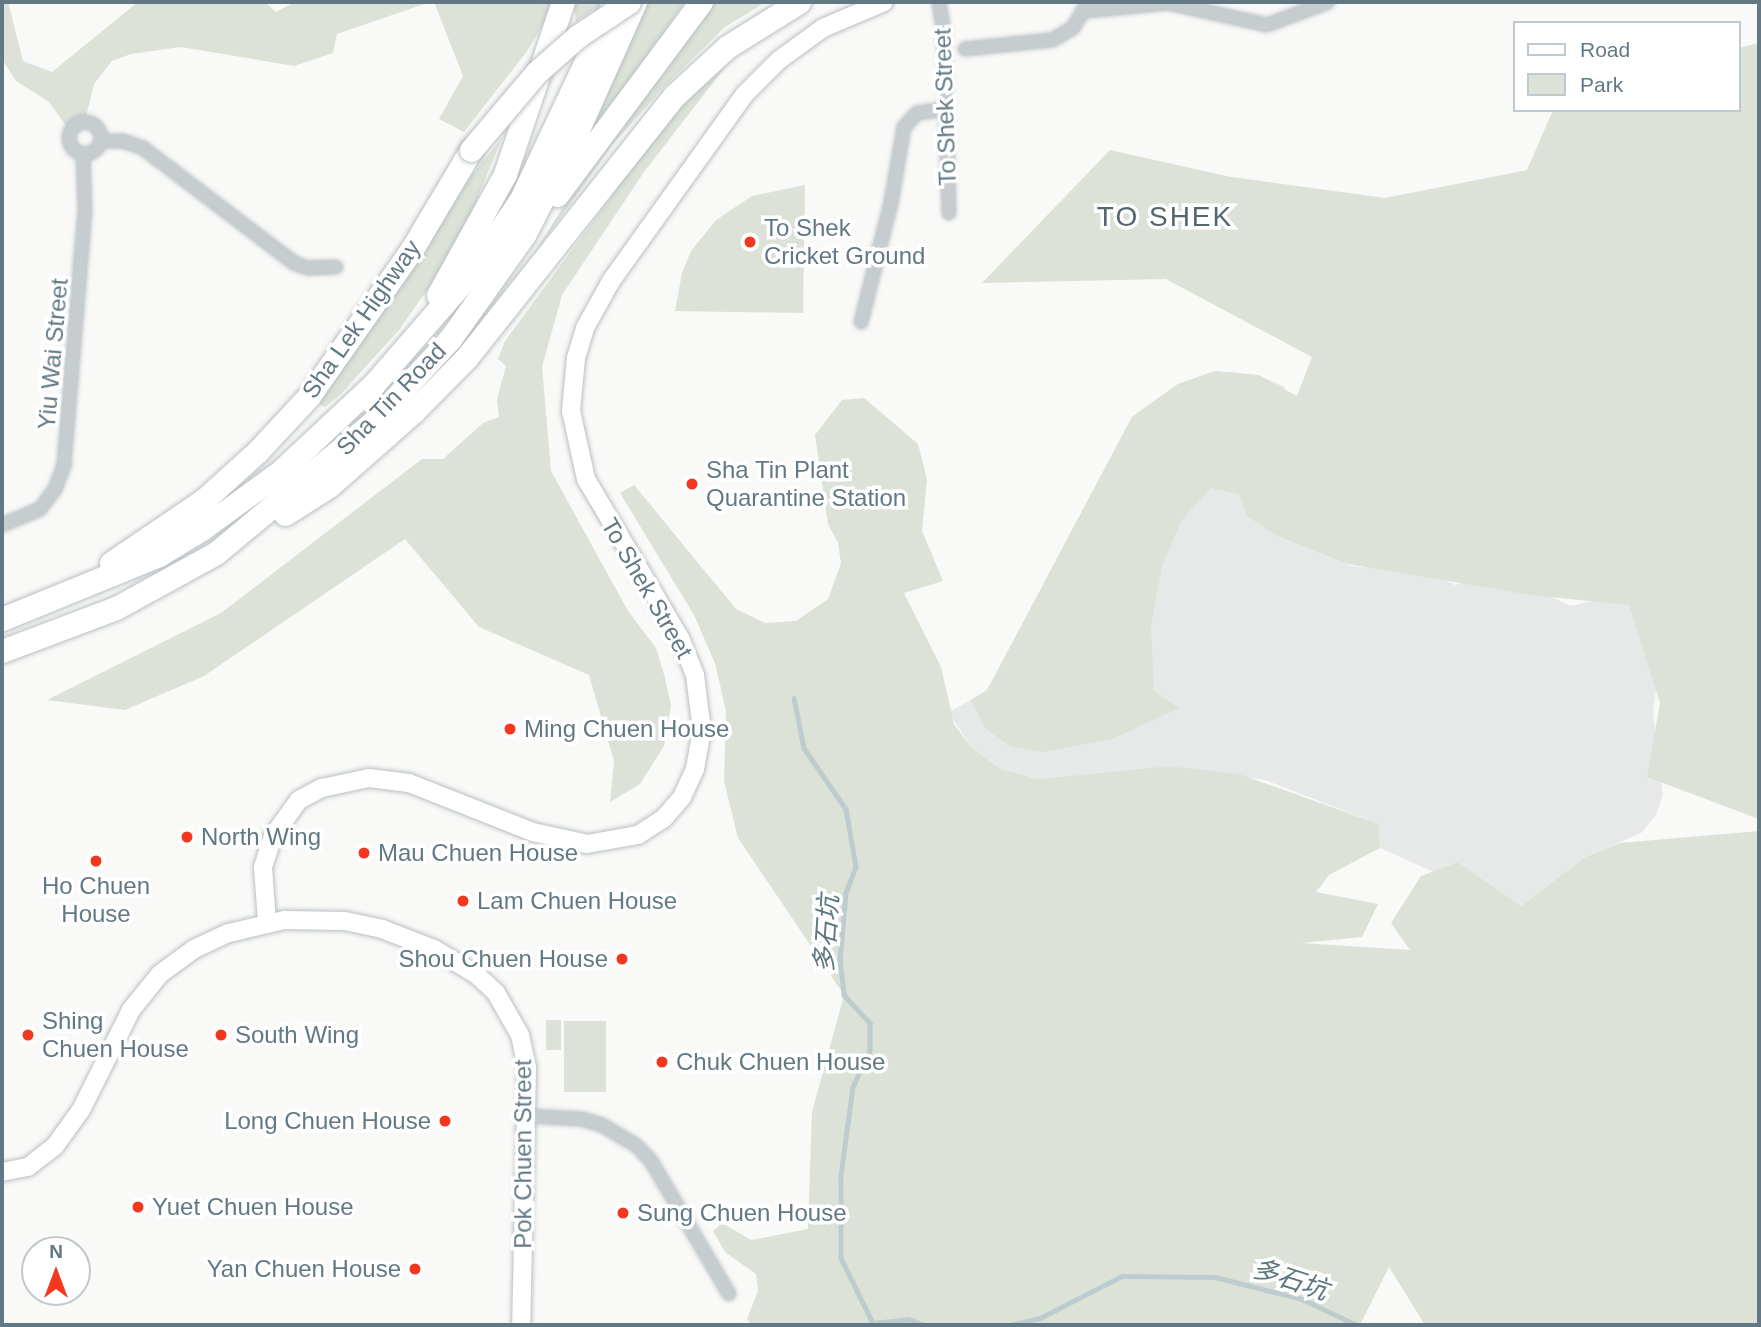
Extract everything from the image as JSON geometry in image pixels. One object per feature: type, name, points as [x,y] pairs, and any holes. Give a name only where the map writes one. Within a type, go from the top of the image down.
[{"type":"highway","points":[[412,340],[505,174],[563,2]]},
{"type":"highway","name":"Sha Tin Road","points":[[2,619],[159,555],[258,489],[354,404],[473,270],[521,199],[614,2]]},
{"type":"highway","name":"Sha Lek Highway","points":[[55,598],[190,511],[273,437],[353,338],[471,150],[544,66],[629,2]]},
{"type":"highway","name":"Sha Tin Road","points":[[2,651],[116,608],[216,553],[372,423],[450,339],[524,235],[635,2]]},
{"type":"highway","points":[[524,235],[701,2]]},
{"type":"highway","points":[[216,553],[329,486],[443,383],[508,309],[626,151],[674,96],[727,47],[799,2]]},
{"type":"street","name":"To Shek Street","points":[[267,922],[263,877],[268,847],[284,817],[307,794],[355,780],[396,780],[545,836],[587,844],[615,842],[651,828],[682,797],[699,750],[700,696],[680,638],[586,479],[572,427],[573,374],[585,328],[611,281],[731,110],[779,60],[823,28],[884,2]]},
{"type":"street","name":"To Shek Street","points":[[939,2],[949,213]]},
{"type":"street","points":[[965,49],[1052,40],[1073,28],[1087,7],[1168,3],[1267,25],[1327,2]]},
{"type":"street","points":[[861,322],[884,237],[904,127],[917,113],[946,109]]},
{"type":"street","name":"Yiu Wai Street","points":[[2,525],[40,509],[55,489],[64,465],[86,211],[83,154],[68,141],[76,124],[96,125],[101,141],[123,141],[143,148],[294,263],[308,268],[336,267]]},
{"type":"street","points":[[83,154],[93,152],[101,141]]},
{"type":"street","name":"Pok Chuen Street","points":[[2,1172],[36,1163],[65,1134],[88,1097],[122,1024],[160,974],[207,942],[267,922],[301,919],[366,925],[426,945],[477,975],[501,999],[520,1035],[527,1067],[521,1325]]},
{"type":"street","points":[[527,1116],[582,1119],[602,1125],[637,1146],[650,1161],[729,1294]]},
{"type":"shaded area","points":[[1215,371],[1258,375],[1285,387],[1337,558],[1350,566],[1384,569],[1412,564],[1455,585],[1499,571],[1570,606],[1616,596],[1664,628],[1653,712],[1663,795],[1656,815],[1641,833],[1585,857],[1521,906],[1458,862],[1434,872],[1380,848],[1379,824],[1265,780],[1168,766],[1038,779],[1000,769],[969,745],[949,712],[987,691],[1132,417],[1178,384]]},
{"type":"green space","points":[[2,2],[8,2],[23,61],[52,72],[138,2],[265,2],[276,12],[295,2],[430,2],[337,34],[333,53],[294,66],[181,47],[131,54],[112,61],[94,84],[85,121],[70,131],[49,102],[16,81],[2,59]]},
{"type":"green space","points":[[434,2],[550,2],[550,12],[528,50],[464,132],[439,119],[463,76]]},
{"type":"green space","points":[[574,2],[604,2],[576,22]]},
{"type":"green space","points":[[653,2],[685,2],[593,134],[585,131],[639,9]]},
{"type":"green space","points":[[711,2],[766,2],[725,27],[665,86],[613,144],[532,257],[605,139]]},
{"type":"green space","points":[[1759,43],[1759,819],[1647,777],[1660,703],[1629,605],[1530,595],[1348,564],[1278,536],[1248,517],[1239,494],[1211,488],[1181,521],[1162,566],[1151,627],[1154,691],[1179,708],[1112,739],[1044,752],[1011,747],[985,728],[971,700],[987,690],[1132,417],[1178,384],[1215,371],[1258,375],[1297,396],[1312,357],[1166,279],[982,283],[1110,150],[1231,177],[1385,198],[1527,170],[1552,112],[1740,112],[1740,48]]},
{"type":"green space","points":[[729,62],[644,172],[562,295],[542,367],[551,471],[628,611],[656,648],[665,678],[671,705],[664,746],[640,784],[610,802],[614,761],[589,675],[479,627],[405,539],[204,676],[125,710],[47,700],[221,613],[422,459],[443,459],[483,423],[499,417],[497,399],[506,366],[498,359],[505,341],[680,103],[705,77]]},
{"type":"green space","points":[[502,138],[473,209],[442,269],[399,330],[340,395],[325,407],[314,402],[453,198]]},
{"type":"green space","name":"To Shek Cricket Ground","points":[[805,185],[803,313],[675,311],[682,273],[691,251],[716,220],[752,196]]},
{"type":"green space","points":[[864,398],[918,444],[927,479],[922,531],[943,581],[904,593],[941,667],[954,724],[969,745],[1000,769],[1038,779],[1168,766],[1239,774],[1379,824],[1380,848],[1329,875],[1316,892],[1378,904],[1362,937],[1301,943],[1410,950],[1391,923],[1421,876],[1458,862],[1521,906],[1585,857],[1620,843],[1759,831],[1759,1325],[1425,1325],[1389,1267],[1360,1325],[751,1325],[747,1319],[758,1291],[756,1274],[725,1252],[713,1231],[722,1223],[751,1240],[808,1229],[812,1112],[844,995],[738,838],[724,781],[726,711],[715,663],[694,615],[620,493],[634,485],[736,609],[765,623],[796,621],[828,599],[841,563],[838,543],[828,524],[815,435],[842,400]]},
{"type":"green space","points":[[546,1020],[561,1020],[561,1050],[546,1050]]},
{"type":"green space","points":[[564,1021],[606,1021],[606,1092],[564,1092]]},
{"type":"waterway","name":"多石坑","points":[[794,698],[804,748],[846,809],[856,867],[846,893],[840,960],[844,995],[870,1023],[870,1050],[853,1087],[841,1176],[841,1258],[873,1323],[909,1319],[925,1325]]},
{"type":"waterway","name":"多石坑","points":[[1010,1325],[1040,1318],[1122,1276],[1215,1277],[1302,1299],[1357,1325]]},
{"type":"place","name":"To Shek Cricket Ground","points":[[750,242]]},
{"type":"place","name":"Sha Tin Plant Quarantine Station","points":[[692,484]]},
{"type":"place","name":"Ming Chuen House","points":[[510,729]]},
{"type":"place","name":"North Wing","points":[[187,837]]},
{"type":"place","name":"Mau Chuen House","points":[[364,853]]},
{"type":"place","name":"Ho Chuen House","points":[[96,861]]},
{"type":"place","name":"Lam Chuen House","points":[[463,901]]},
{"type":"place","name":"Shou Chuen House","points":[[622,959]]},
{"type":"place","name":"Shing Chuen House","points":[[28,1035]]},
{"type":"place","name":"South Wing","points":[[221,1035]]},
{"type":"place","name":"Chuk Chuen House","points":[[662,1062]]},
{"type":"place","name":"Long Chuen House","points":[[445,1121]]},
{"type":"place","name":"Yuet Chuen House","points":[[138,1207]]},
{"type":"place","name":"Sung Chuen House","points":[[623,1213]]},
{"type":"place","name":"Yan Chuen House","points":[[415,1269]]},
{"type":"district","name":"TO SHEK","points":[[1165,217]]}]
